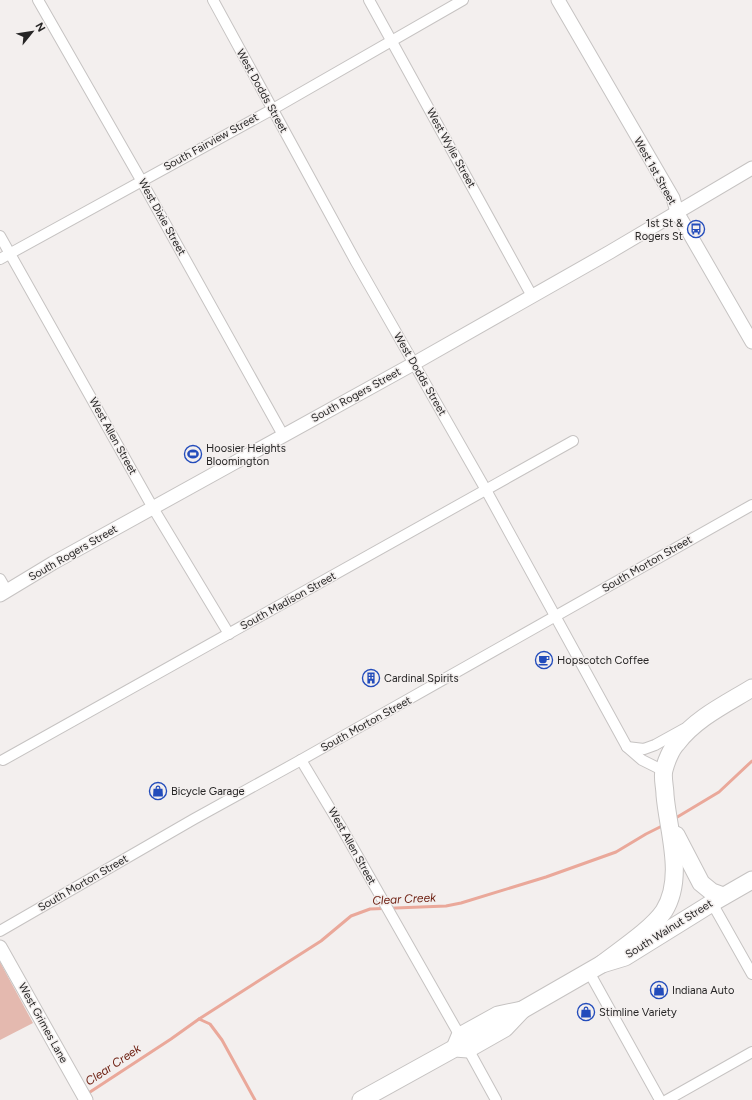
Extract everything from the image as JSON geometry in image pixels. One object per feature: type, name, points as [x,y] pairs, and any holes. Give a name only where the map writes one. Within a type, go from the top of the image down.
[{"type":"main road","points":[[595,968],[653,924],[664,910],[670,896],[674,877],[676,844],[667,809],[664,771],[676,744],[697,722],[752,688]]},
{"type":"main road","points":[[676,844],[701,883],[700,887],[705,898],[708,901],[717,900]]},
{"type":"main road","name":"South Walnut Street","points":[[361,1100],[461,1044],[498,1016],[522,1010],[595,968],[625,957],[752,880]]},
{"type":"street","name":"West Dixie Street","points":[[38,0],[141,180],[283,435]]},
{"type":"street","name":"West Dodds Street","points":[[213,0],[348,249],[486,490],[627,748],[642,760],[664,771]]},
{"type":"street","name":"West Wylie Street","points":[[369,0],[532,296]]},
{"type":"street","name":"South Fairview Street","points":[[0,259],[141,180],[273,109],[463,0]]},
{"type":"street","name":"West 1st Street","points":[[558,0],[673,198],[677,212],[752,342]]},
{"type":"street","name":"South Rogers Street","points":[[3,593],[53,563],[413,364],[752,168]]},
{"type":"street","name":"West Allen Street","points":[[0,236],[153,508],[229,634]]},
{"type":"street","name":"South Madison Street","points":[[3,760],[573,441]]},
{"type":"street","name":"South Morton Street","points":[[0,931],[194,819],[302,760],[752,504]]},
{"type":"street","points":[[0,579],[3,593]]},
{"type":"street","points":[[627,748],[644,749],[655,745],[697,722]]},
{"type":"street","name":"West Allen Street","points":[[302,760],[395,923],[461,1044],[496,1100]]},
{"type":"street","points":[[717,900],[752,974]]},
{"type":"street","name":"West Grimes Lane","points":[[0,947],[86,1100]]},
{"type":"street","points":[[595,968],[660,1100]]},
{"type":"street","points":[[667,1100],[752,1052]]},
{"type":"shaded area","points":[[0,962],[33,1023],[0,1040]]},
{"type":"waterway","name":"Clear Creek","points":[[674,819],[719,792],[752,761]]},
{"type":"waterway","name":"Clear Creek","points":[[87,1094],[199,1019],[321,941],[351,916],[370,909],[446,906],[461,903],[546,877],[616,852],[664,825]]},
{"type":"waterway","points":[[199,1019],[210,1024],[222,1040],[255,1100]]},
{"type":"place","name":"1st St & Rogers St","points":[[696,229]]},
{"type":"place","name":"Hoosier Heights Bloomington","points":[[193,454]]},
{"type":"place","name":"Hopscotch Coffee","points":[[544,660]]},
{"type":"place","name":"Cardinal Spirits","points":[[371,678]]},
{"type":"place","name":"Bicycle Garage","points":[[158,791]]},
{"type":"place","name":"Indiana Auto","points":[[659,990]]},
{"type":"place","name":"Stimline Variety","points":[[586,1012]]}]
